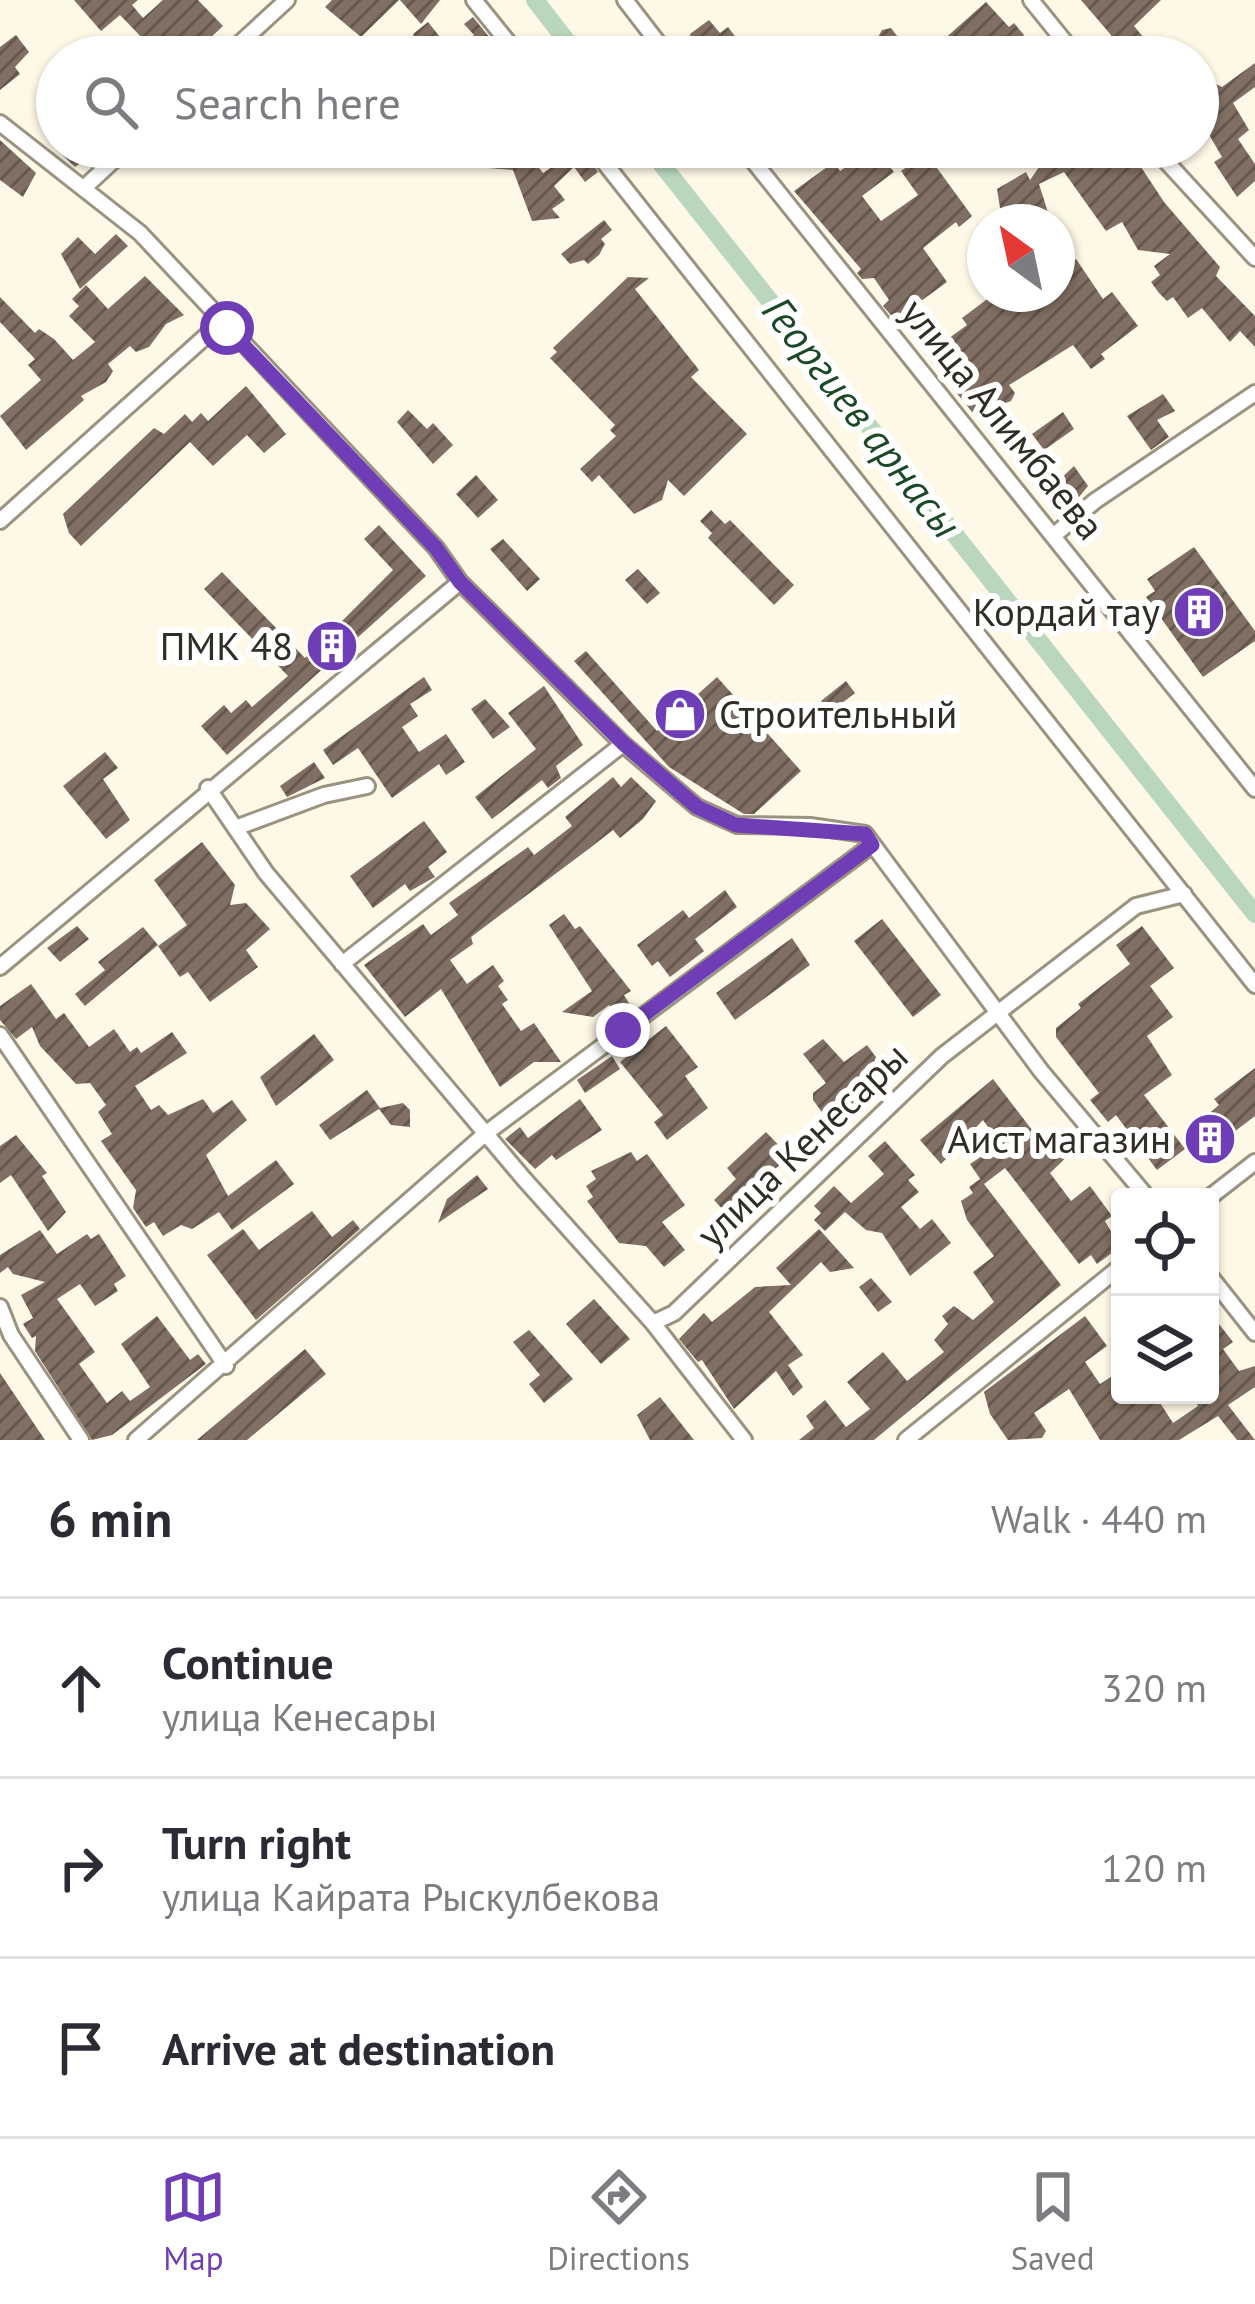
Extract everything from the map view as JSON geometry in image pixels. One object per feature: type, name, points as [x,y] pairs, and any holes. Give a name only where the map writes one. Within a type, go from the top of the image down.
[{"type":"street","points":[[247,36],[286,0]]},
{"type":"street","points":[[474,0],[503,36]]},
{"type":"street","points":[[625,0],[653,36]]},
{"type":"street","points":[[1031,0],[1060,36]]},
{"type":"street","points":[[0,123],[36,149]]},
{"type":"street","points":[[61,168],[140,233],[436,548],[460,582],[623,743],[697,807],[736,825],[865,834],[997,1014],[1140,1188]]},
{"type":"street","points":[[86,186],[105,168]]},
{"type":"street","points":[[609,168],[1255,985]]},
{"type":"street","name":"улица Алимбаева","points":[[759,168],[1255,789]]},
{"type":"street","points":[[1172,168],[1255,258]]},
{"type":"street","points":[[0,521],[206,336],[227,328]]},
{"type":"street","points":[[1053,536],[1255,393]]},
{"type":"street","points":[[0,967],[208,788],[460,582]]},
{"type":"street","points":[[342,964],[623,743]]},
{"type":"street","points":[[238,827],[367,786]]},
{"type":"street","points":[[208,788],[266,873],[485,1134],[653,1323],[744,1440]]},
{"type":"street","points":[[136,1440],[226,1366],[485,1134],[872,845]]},
{"type":"street","name":"улица Кенесары","points":[[653,1323],[674,1313],[941,1056],[1136,906],[1184,893]]},
{"type":"street","points":[[0,1035],[226,1366]]},
{"type":"street","points":[[1219,1190],[1255,1162]]},
{"type":"street","points":[[906,1440],[1111,1274]]},
{"type":"street","points":[[1219,1287],[1255,1333]]},
{"type":"street","points":[[0,1306],[11,1336],[81,1440]]},
{"type":"building","points":[[74,0],[138,0],[132,5],[143,18],[163,0],[198,0],[223,26],[212,36],[140,36],[120,15],[101,31]]},
{"type":"building","points":[[332,0],[399,0],[362,36],[325,7]]},
{"type":"building","points":[[400,0],[440,0],[421,24]]},
{"type":"building","points":[[1081,0],[1161,0],[1134,26],[1142,36],[1111,35]]},
{"type":"building","points":[[986,2],[1009,27],[1014,23],[1024,35],[1023,36],[948,36]]},
{"type":"building","points":[[473,17],[488,36],[473,36],[464,24]]},
{"type":"building","points":[[709,20],[720,33],[728,27],[735,36],[690,36]]},
{"type":"building","points":[[428,22],[439,36],[414,36]]},
{"type":"building","points":[[891,28],[897,36],[879,36]]},
{"type":"building","points":[[16,35],[29,52],[15,67],[20,74],[0,90],[0,47]]},
{"type":"building","points":[[1255,63],[1255,87],[1233,103],[1249,130],[1238,139],[1255,164],[1255,181],[1237,197],[1218,168],[1222,87]]},
{"type":"building","points":[[0,140],[36,173],[23,197],[0,180]]},
{"type":"building","points":[[489,168],[539,168],[543,173],[550,168],[573,168],[554,186],[565,200],[552,209],[560,218],[532,221],[513,170]]},
{"type":"building","points":[[575,168],[595,168],[598,172],[585,182]]},
{"type":"building","points":[[826,168],[891,168],[894,172],[862,196],[881,221],[918,195],[901,171],[905,168],[937,168],[967,209],[967,220],[959,227],[956,222],[923,248],[947,282],[895,320],[883,306],[889,300],[874,278],[862,279],[857,273],[861,269],[794,191]]},
{"type":"building","points":[[1038,168],[1142,168],[1220,267],[1216,276],[1255,316],[1255,347],[1240,331],[1230,342],[1202,308],[1188,318],[1173,297],[1167,301],[1151,282],[1160,275],[1154,266],[1170,254],[1138,250],[1122,222],[1106,231],[1064,172],[1039,184],[1045,204],[999,204],[997,189],[1026,172],[1030,180]]},
{"type":"building","points":[[604,220],[612,230],[601,239],[605,244],[599,255],[588,264],[584,260],[570,264],[561,254]]},
{"type":"building","points":[[116,234],[128,246],[80,289],[61,254],[78,237],[95,254]]},
{"type":"building","points":[[1075,260],[1103,299],[1112,292],[1138,326],[1101,354],[1105,359],[1091,369],[1073,345],[1009,385],[1015,393],[1011,401],[1000,405],[994,397],[972,412],[926,355],[967,325],[962,318],[970,312],[1075,312]]},
{"type":"building","points":[[145,276],[184,315],[166,324],[149,347],[136,352],[130,346],[108,364],[113,371],[106,382],[81,396],[84,400],[26,450],[0,416],[41,380],[28,365],[35,359],[0,322],[0,297],[35,333],[39,329],[54,339],[73,360],[95,342],[69,316],[79,306],[72,299],[86,285],[108,309]]},
{"type":"building","points":[[628,277],[649,278],[635,289],[699,370],[691,377],[747,434],[684,496],[668,480],[662,500],[634,514],[599,475],[592,482],[580,469],[616,436],[610,430],[615,425],[550,358],[557,352],[553,348]]},
{"type":"building","points":[[246,386],[286,434],[264,453],[247,435],[213,466],[190,442],[81,546],[69,533],[63,514],[154,428],[164,434],[185,414],[192,422],[201,413],[208,421]]},
{"type":"building","points":[[1163,394],[1175,411],[1157,420],[1169,437],[1151,450],[1127,416]]},
{"type":"building","points":[[408,410],[427,429],[433,423],[453,445],[433,464],[397,422]]},
{"type":"building","points":[[1063,412],[1074,429],[1044,450],[1032,434]]},
{"type":"building","points":[[1074,466],[1088,486],[1070,508],[1051,488]]},
{"type":"building","points":[[476,475],[498,500],[478,518],[456,494]]},
{"type":"building","points":[[711,510],[725,524],[730,520],[794,585],[774,605],[708,538],[712,533],[700,521]]},
{"type":"building","points":[[379,525],[426,576],[227,755],[201,726],[224,705],[231,713],[246,700],[252,707],[288,676],[204,589],[222,572],[305,658],[393,570],[364,539]]},
{"type":"building","points":[[503,539],[540,579],[527,591],[490,549]]},
{"type":"building","name":"Кордай тау","points":[[1194,547],[1255,631],[1255,641],[1203,677],[1146,597],[1155,591],[1147,579]]},
{"type":"building","points":[[638,569],[660,593],[647,604],[625,580]]},
{"type":"building","points":[[586,651],[657,731],[717,677],[801,771],[754,814],[744,814],[669,767],[574,661]]},
{"type":"building","points":[[424,677],[432,690],[410,704],[418,716],[402,727],[419,752],[446,734],[465,762],[446,775],[439,764],[392,798],[358,748],[333,765],[323,750]]},
{"type":"building","points":[[846,681],[855,693],[829,713],[821,701]]},
{"type":"building","points":[[544,686],[583,745],[556,766],[561,778],[548,788],[542,780],[492,819],[475,797],[536,749],[508,713]]},
{"type":"building","points":[[485,699],[510,727],[493,739],[471,709]]},
{"type":"building","points":[[105,752],[118,768],[103,779],[130,820],[106,839],[63,786]]},
{"type":"building","points":[[314,762],[325,778],[287,797],[280,786]]},
{"type":"building","points":[[613,777],[621,787],[631,777],[656,801],[643,819],[620,838],[613,830],[471,937],[473,944],[450,960],[467,984],[493,965],[504,981],[498,986],[508,1000],[502,1004],[521,1031],[534,1023],[561,1062],[534,1062],[500,1087],[441,989],[405,1017],[364,965],[423,924],[431,935],[458,915],[449,903],[528,847],[534,855],[572,826],[565,817]]},
{"type":"building","points":[[424,821],[447,852],[428,867],[435,877],[410,891],[405,884],[373,908],[350,876]]},
{"type":"building","points":[[202,842],[235,885],[230,905],[246,903],[270,929],[246,950],[258,967],[210,1002],[188,972],[180,977],[158,946],[187,925],[154,880]]},
{"type":"building","points":[[725,890],[737,907],[695,939],[704,951],[670,977],[658,961],[652,966],[637,945],[683,910],[689,918]]},
{"type":"building","points":[[564,914],[575,929],[580,926],[631,991],[624,995],[632,1008],[617,1018],[609,1005],[593,1017],[562,1012],[592,991],[549,925]]},
{"type":"building","points":[[882,919],[941,995],[913,1017],[854,941]]},
{"type":"building","points":[[77,926],[89,939],[60,962],[47,948]]},
{"type":"building","points":[[1142,926],[1174,968],[1150,986],[1173,1017],[1147,1036],[1172,1075],[1144,1095],[1185,1149],[1157,1170],[1116,1115],[1108,1122],[1090,1100],[1099,1093],[1056,1037],[1056,1028],[1081,1008],[1078,1004],[1130,964],[1116,945]]},
{"type":"building","points":[[143,927],[158,945],[85,1006],[75,994],[105,970],[98,962]]},
{"type":"building","points":[[792,938],[810,965],[735,1020],[716,993]]},
{"type":"building","points":[[31,984],[56,1019],[64,1013],[89,1047],[114,1029],[130,1052],[137,1047],[141,1053],[172,1032],[187,1053],[135,1086],[151,1110],[159,1105],[168,1115],[203,1099],[213,1113],[232,1100],[247,1120],[206,1155],[228,1196],[276,1160],[294,1184],[232,1230],[219,1212],[192,1229],[181,1225],[163,1236],[154,1222],[146,1227],[133,1208],[136,1190],[101,1141],[112,1134],[98,1112],[106,1105],[90,1083],[76,1084],[40,1046],[32,1027],[16,1039],[0,1020],[0,1006]]},
{"type":"building","points":[[666,1026],[698,1067],[685,1076],[708,1108],[667,1140],[654,1122],[663,1115],[620,1062]]},
{"type":"building","points":[[314,1034],[334,1060],[276,1106],[260,1077]]},
{"type":"building","points":[[823,1039],[844,1062],[867,1045],[890,1076],[830,1123],[813,1100],[813,1093],[826,1083],[803,1054]]},
{"type":"building","points":[[612,1056],[620,1069],[585,1093],[577,1080]]},
{"type":"building","points":[[1255,1068],[1255,1116],[1230,1135],[1235,1142],[1223,1160],[1209,1165],[1184,1135],[1219,1105],[1214,1099]]},
{"type":"building","points":[[993,1079],[1045,1147],[1067,1132],[1077,1147],[1050,1173],[1071,1201],[1090,1186],[1111,1215],[1105,1221],[1111,1231],[1111,1254],[1097,1264],[1091,1255],[1079,1264],[1005,1168],[984,1184],[1061,1285],[874,1440],[799,1440],[814,1428],[806,1416],[825,1400],[846,1427],[870,1409],[847,1382],[883,1352],[907,1381],[944,1352],[934,1340],[948,1324],[942,1316],[954,1306],[973,1320],[994,1302],[973,1272],[994,1256],[967,1220],[961,1201],[973,1193],[969,1187],[980,1179],[983,1183],[970,1164],[1000,1144],[983,1120],[941,1164],[920,1140]]},
{"type":"building","points":[[367,1090],[380,1108],[403,1103],[410,1110],[410,1127],[391,1125],[379,1109],[330,1140],[319,1125]]},
{"type":"building","points":[[580,1099],[602,1130],[556,1160],[552,1155],[535,1169],[505,1139],[520,1127],[528,1138]]},
{"type":"building","points":[[766,1132],[789,1156],[727,1214],[714,1200],[736,1179],[727,1168]]},
{"type":"building","points":[[16,1135],[47,1173],[42,1176],[66,1212],[48,1231],[11,1175],[0,1183],[0,1146]]},
{"type":"building","points":[[885,1141],[915,1175],[908,1180],[919,1192],[901,1207],[920,1229],[932,1219],[951,1243],[910,1276],[882,1233],[866,1230],[845,1212],[825,1231],[814,1220],[821,1213],[814,1206],[834,1186],[851,1203],[884,1174],[868,1156]]},
{"type":"building","points":[[631,1152],[637,1161],[647,1154],[685,1205],[662,1222],[685,1250],[664,1267],[646,1246],[619,1243],[587,1201],[593,1197],[586,1186],[596,1179],[591,1171]]},
{"type":"building","points":[[477,1175],[488,1189],[438,1223],[447,1199]]},
{"type":"building","points":[[312,1211],[332,1237],[353,1220],[360,1229],[256,1320],[207,1255],[243,1229],[259,1250]]},
{"type":"building","points":[[819,1229],[854,1268],[830,1272],[821,1262],[769,1312],[803,1355],[788,1365],[803,1387],[793,1396],[776,1371],[734,1409],[702,1360],[698,1362],[679,1339],[704,1313],[712,1322],[755,1287],[791,1285],[776,1268]]},
{"type":"building","points":[[40,1230],[57,1254],[87,1234],[91,1239],[99,1234],[126,1276],[114,1284],[118,1291],[95,1306],[80,1284],[57,1299],[95,1352],[79,1364],[107,1403],[122,1391],[130,1401],[150,1387],[121,1344],[157,1316],[190,1360],[198,1354],[206,1364],[112,1435],[92,1440],[35,1351],[36,1336],[32,1338],[23,1324],[33,1318],[21,1295],[45,1282],[13,1274],[8,1267],[0,1273],[0,1255]]},
{"type":"building","points":[[871,1278],[892,1302],[878,1312],[859,1287]]},
{"type":"building","points":[[594,1299],[630,1339],[601,1364],[566,1324]]},
{"type":"building","points":[[1085,1316],[1107,1346],[1085,1362],[1100,1384],[1111,1377],[1111,1404],[1161,1404],[1173,1423],[1197,1404],[1219,1404],[1219,1324],[1233,1342],[1223,1349],[1239,1371],[1255,1366],[1255,1387],[1228,1405],[1255,1440],[1237,1440],[1218,1416],[1179,1440],[1100,1440],[1069,1389],[1034,1413],[1046,1431],[1042,1438],[1008,1440],[990,1414],[984,1392]]},
{"type":"building","points":[[529,1330],[573,1379],[544,1403],[529,1384],[540,1375],[513,1342]]},
{"type":"building","points":[[305,1349],[326,1374],[247,1440],[197,1440]]},
{"type":"building","points":[[0,1373],[45,1440],[0,1440]]},
{"type":"building","points":[[660,1397],[694,1440],[650,1440],[637,1415]]},
{"type":"waterway","name":"Георгиев арнасы","points":[[535,0],[563,36]]},
{"type":"waterway","name":"Георгиев арнасы","points":[[665,168],[1255,914]]},
{"type":"place","name":"Кордай тау","points":[[1199,612]]},
{"type":"place","name":"ПМК 48","points":[[332,646]]},
{"type":"place","name":"Строительный","points":[[680,714]]},
{"type":"place","name":"Аист магазин","points":[[1210,1139]]},
{"type":"route","points":[[227,328],[436,548],[460,582],[668,786],[697,807],[736,825],[810,826],[865,834],[872,845],[623,1030]]}]
